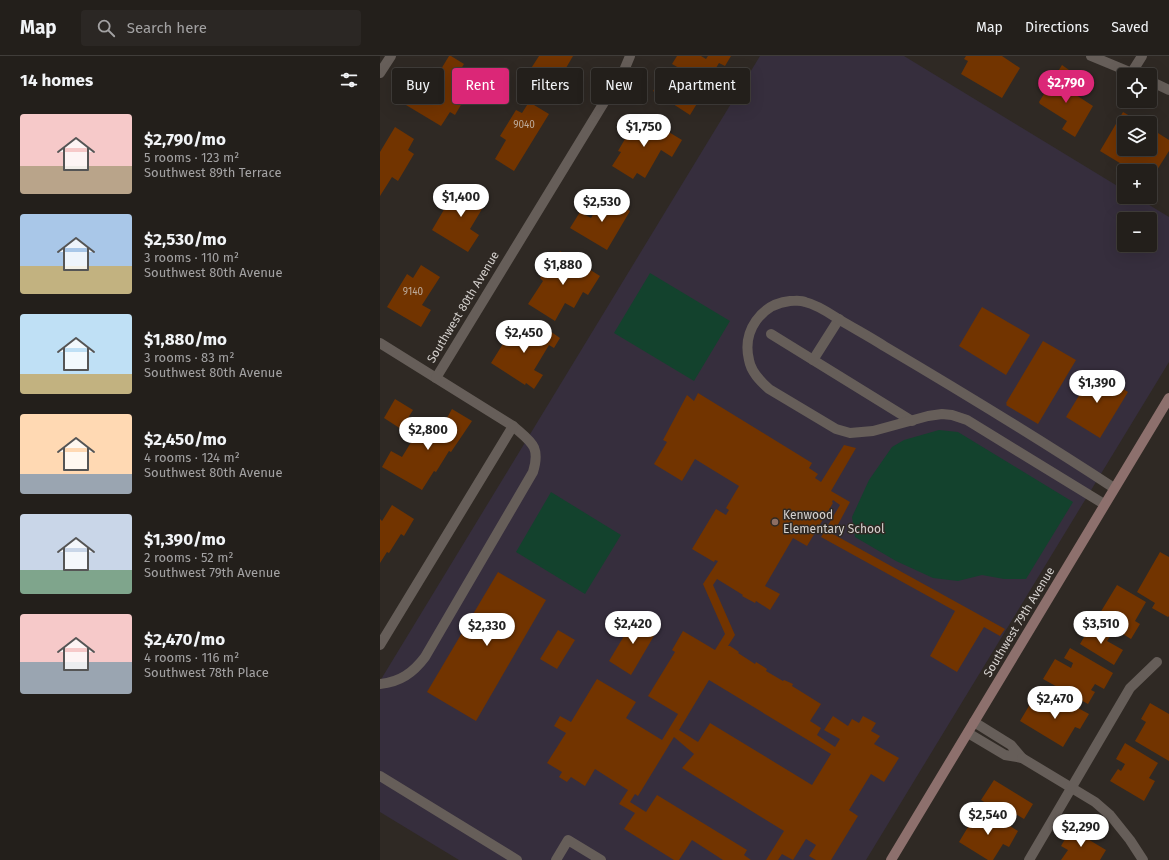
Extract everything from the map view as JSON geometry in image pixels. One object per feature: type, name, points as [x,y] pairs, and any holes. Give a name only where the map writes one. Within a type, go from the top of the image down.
[{"type":"street","points":[[380,73],[391,56]]},
{"type":"street","name":"Southwest 80th Avenue","points":[[380,684],[390,683],[407,676],[425,657],[533,472],[537,456],[535,447],[530,440],[513,426],[436,378],[625,68],[630,56]]},
{"type":"street","points":[[1091,56],[1120,68]]},
{"type":"street","points":[[1137,68],[1142,56]]},
{"type":"street","points":[[1157,84],[1169,90]]},
{"type":"street","points":[[1104,504],[968,420],[952,415],[942,414],[864,432],[850,433],[836,429],[769,389],[756,376],[749,360],[748,344],[751,331],[757,318],[776,303],[805,301],[823,309],[1114,488]]},
{"type":"street","points":[[813,360],[839,319]]},
{"type":"street","points":[[770,334],[912,421]]},
{"type":"street","points":[[380,343],[436,378]]},
{"type":"street","name":"Southwest 79th Avenue","points":[[891,860],[1169,398]]},
{"type":"street","points":[[380,645],[513,426]]},
{"type":"street","points":[[1029,860],[1130,688],[1157,662]]},
{"type":"street","points":[[974,722],[1011,745],[1022,758],[1095,802],[1110,815],[1130,840],[1143,860]]},
{"type":"street","points":[[968,733],[1005,755],[1022,758]]},
{"type":"street","points":[[380,776],[517,860]]},
{"type":"street","points":[[556,860],[568,840],[601,860]]},
{"type":"shaded area","name":"Kenwood Elementary School","points":[[760,56],[904,56],[1117,186],[1117,204],[1148,204],[1169,217],[1169,362],[866,860],[459,860],[380,812],[380,681],[731,104],[750,104],[750,72]]},
{"type":"green space","points":[[650,273],[730,321],[694,381],[614,333]]},
{"type":"green space","points":[[939,430],[958,432],[1073,502],[1026,579],[1004,579],[982,575],[958,581],[933,578],[896,561],[855,537],[852,517],[869,480],[892,447],[904,440]]},
{"type":"green space","points":[[551,492],[621,535],[585,594],[516,552]]},
{"type":"building","points":[[449,56],[464,64],[462,68],[452,68],[452,104],[461,104],[455,115],[450,112],[441,126],[406,105],[444,104],[444,68],[442,68]]},
{"type":"building","points":[[539,56],[573,56],[566,68],[531,68]]},
{"type":"building","points":[[677,56],[701,56],[706,59],[708,56],[731,56],[725,66],[719,63],[716,68],[679,68],[672,64]]},
{"type":"building","points":[[966,56],[1002,56],[1020,68],[1002,98],[961,74],[968,61],[964,59]]},
{"type":"building","points":[[1062,65],[1069,70],[1061,83],[1063,84],[1062,86],[1093,106],[1075,137],[1062,129],[1067,121],[1039,102]]},
{"type":"building","points":[[528,104],[532,104],[549,114],[514,171],[495,159],[506,140],[500,136],[516,110],[522,113]]},
{"type":"building","points":[[673,104],[697,104],[690,115]]},
{"type":"building","points":[[1123,112],[1130,116],[1121,116]]},
{"type":"building","points":[[642,116],[682,140],[672,157],[661,150],[645,178],[637,173],[633,179],[612,166],[621,152],[618,151],[632,127],[635,128]]},
{"type":"building","points":[[1117,122],[1117,156],[1157,156],[1157,132],[1169,140],[1169,151],[1157,170],[1157,164],[1121,164],[1100,151]]},
{"type":"building","points":[[395,127],[414,139],[408,150],[414,154],[398,181],[392,177],[380,196],[380,152]]},
{"type":"building","points":[[465,185],[488,199],[470,229],[479,235],[468,252],[432,230],[452,196],[456,199]]},
{"type":"building","points":[[604,195],[630,211],[607,250],[570,228],[580,212],[591,218]]},
{"type":"building","points":[[560,251],[600,276],[588,295],[583,292],[574,308],[565,303],[555,321],[528,304],[543,281],[540,278],[547,266],[550,268]]},
{"type":"building","points":[[421,265],[440,277],[422,305],[431,310],[421,327],[387,307],[407,274],[413,278]]},
{"type":"building","points":[[982,307],[1030,335],[1006,375],[959,346]]},
{"type":"building","points":[[516,323],[541,338],[547,329],[560,338],[554,348],[549,345],[534,370],[543,375],[534,389],[526,383],[525,385],[491,363]]},
{"type":"building","points":[[1043,341],[1076,360],[1038,424],[1006,405],[1006,403]]},
{"type":"building","points":[[1094,371],[1128,392],[1100,438],[1066,417]]},
{"type":"building","points":[[698,393],[812,463],[809,468],[818,474],[815,478],[821,482],[844,445],[856,448],[831,491],[850,502],[833,534],[1005,629],[1000,636],[984,627],[957,672],[930,656],[955,611],[821,537],[840,505],[833,500],[833,503],[807,546],[793,538],[765,586],[780,594],[770,610],[756,601],[755,603],[742,596],[743,595],[717,579],[713,585],[735,635],[728,646],[755,664],[756,662],[767,669],[766,671],[783,681],[784,680],[793,684],[792,686],[821,704],[810,721],[821,728],[817,735],[835,747],[840,739],[824,730],[833,716],[848,726],[852,719],[859,723],[863,716],[876,723],[871,731],[880,736],[874,744],[899,758],[884,782],[871,774],[849,810],[858,816],[831,860],[816,860],[809,856],[816,845],[806,839],[793,860],[782,854],[778,860],[766,860],[784,831],[682,768],[694,754],[674,737],[638,796],[635,794],[630,802],[646,812],[657,795],[747,850],[744,855],[751,860],[723,860],[692,840],[679,860],[674,860],[624,829],[635,813],[619,804],[628,790],[595,769],[585,786],[571,777],[567,782],[559,777],[562,772],[547,763],[566,733],[554,726],[560,716],[571,722],[597,679],[636,702],[626,718],[662,740],[678,714],[648,696],[675,652],[672,650],[683,631],[715,650],[725,634],[703,584],[718,561],[715,560],[714,562],[692,549],[716,509],[726,515],[729,510],[726,508],[739,486],[695,459],[682,481],[654,464],[667,442],[663,440],[687,395],[694,401]],"holes":[[[709,680],[831,754],[812,785],[710,723],[698,742],[679,730]]]},
{"type":"building","points":[[395,399],[413,410],[401,429],[384,418]]},
{"type":"building","points":[[452,409],[472,421],[451,452],[449,451],[436,472],[434,471],[422,490],[382,467],[391,451],[402,457],[418,431],[424,435],[426,433],[431,437],[441,421],[444,423]]},
{"type":"building","points":[[392,505],[414,519],[404,536],[401,534],[389,553],[387,552],[380,563],[380,519],[382,521]]},
{"type":"building","points":[[1160,552],[1169,557],[1168,617],[1152,608],[1155,603],[1137,592]]},
{"type":"building","points":[[498,572],[546,600],[476,721],[427,692]]},
{"type":"building","points":[[1117,585],[1146,602],[1135,621],[1140,624],[1131,639],[1097,618]]},
{"type":"building","points":[[636,616],[658,629],[631,675],[609,661]]},
{"type":"building","points":[[1092,624],[1111,635],[1107,641],[1123,650],[1114,665],[1080,644]]},
{"type":"building","points":[[558,630],[575,640],[557,669],[540,659]]},
{"type":"building","points":[[1070,648],[1113,673],[1104,689],[1095,684],[1091,690],[1095,692],[1088,704],[1043,679],[1055,659],[1071,668],[1073,663],[1064,658]]},
{"type":"building","points":[[1054,695],[1089,714],[1080,729],[1075,727],[1063,747],[1020,721],[1032,701],[1046,709]]},
{"type":"building","points":[[1150,703],[1169,714],[1169,761],[1135,741],[1146,722],[1141,719]]},
{"type":"building","points":[[1125,743],[1158,763],[1149,778],[1155,781],[1144,801],[1110,781],[1118,769],[1121,771],[1125,764],[1116,759]]},
{"type":"building","points":[[994,780],[1033,804],[1024,819],[1012,812],[1009,817],[981,800]]},
{"type":"building","points":[[985,811],[1018,831],[1009,847],[1003,844],[993,860],[988,860],[959,842],[971,822],[976,825]]},
{"type":"building","points":[[1071,829],[1106,850],[1100,860],[1061,860],[1068,850],[1061,846]]},
{"type":"place","name":"Kenwood Elementary School","points":[[775,522]]}]
